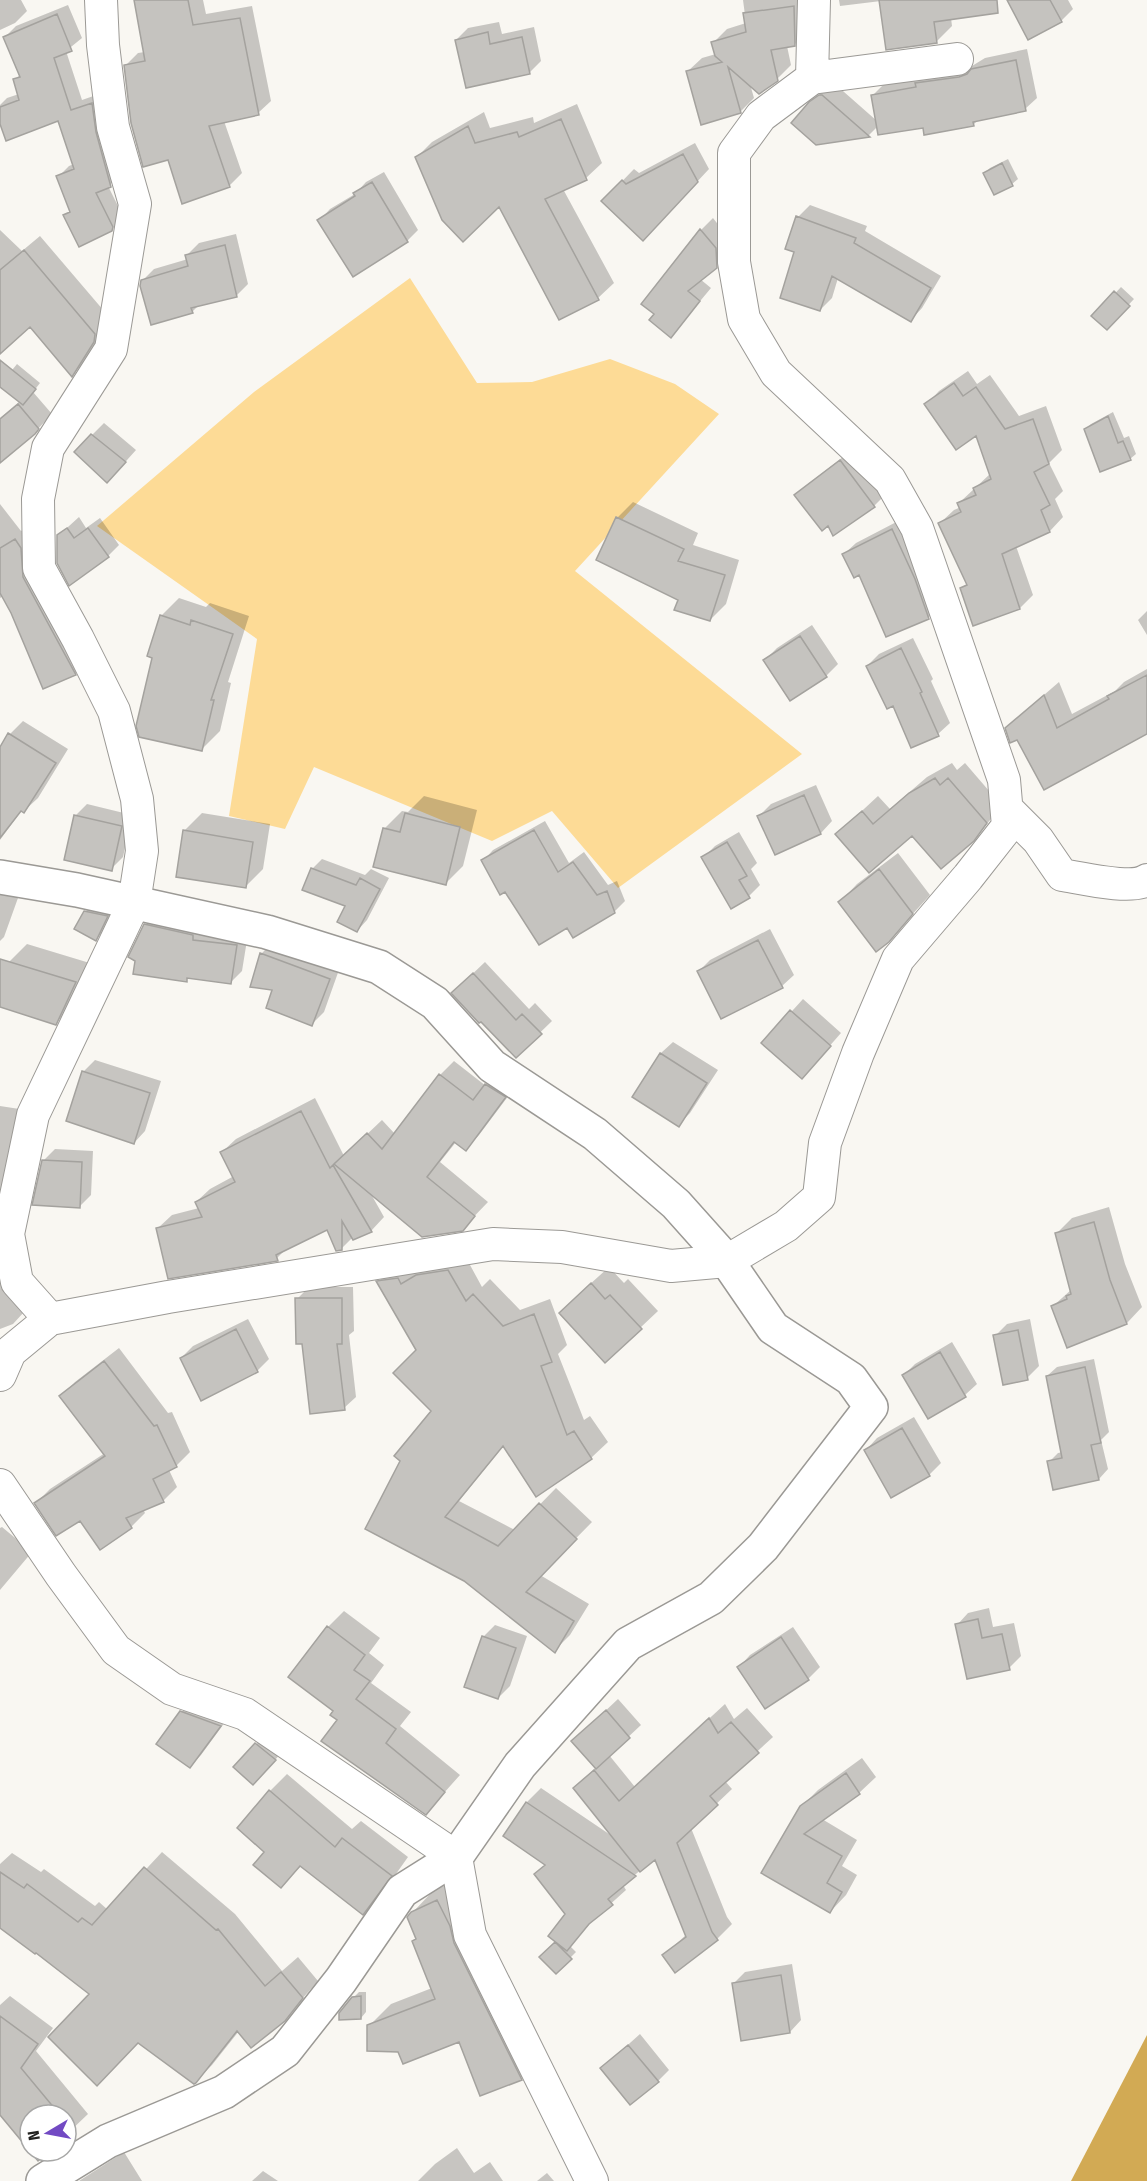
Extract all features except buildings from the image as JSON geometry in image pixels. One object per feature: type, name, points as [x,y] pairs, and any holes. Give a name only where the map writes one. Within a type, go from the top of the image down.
[{"type":"street","points":[[50,1319],[17,1282],[8,1234],[33,1115],[134,903],[142,851],[137,799],[114,711],[39,568],[38,499],[48,448],[111,349],[135,204],[113,127],[103,45],[101,0]]},
{"type":"street","points":[[812,78],[814,0]]},
{"type":"street","points":[[0,1375],[10,1352],[50,1319],[168,1297],[493,1244],[562,1247],[671,1266],[728,1260],[786,1226],[819,1197],[825,1143],[858,1053],[898,959],[1008,826],[1007,809],[1004,780],[917,528],[890,480],[776,373],[744,319],[734,262],[734,153],[761,116],[812,78],[957,59]]},
{"type":"street","points":[[1007,809],[1038,840],[1062,875],[1105,883],[1141,884],[1147,880]]},
{"type":"street","points":[[0,877],[77,890],[267,932],[379,967],[435,1003],[492,1065],[595,1134],[675,1204],[728,1260],[773,1328],[851,1379],[871,1407],[763,1547],[711,1598],[628,1644],[520,1765],[456,1857],[402,1891],[341,1980],[285,2051],[224,2092],[108,2141],[43,2181]]},
{"type":"street","points":[[0,1485],[61,1575],[116,1650],[172,1689],[245,1714],[456,1857],[470,1935],[592,2181]]},
{"type":"shaded area","points":[[410,278],[477,383],[532,382],[610,359],[675,384],[719,414],[575,571],[802,754],[618,888],[552,811],[492,841],[314,767],[285,829],[229,816],[257,639],[97,526],[254,392]]},
{"type":"shaded area","points":[[1147,2035],[1147,2181],[1071,2181]]}]
